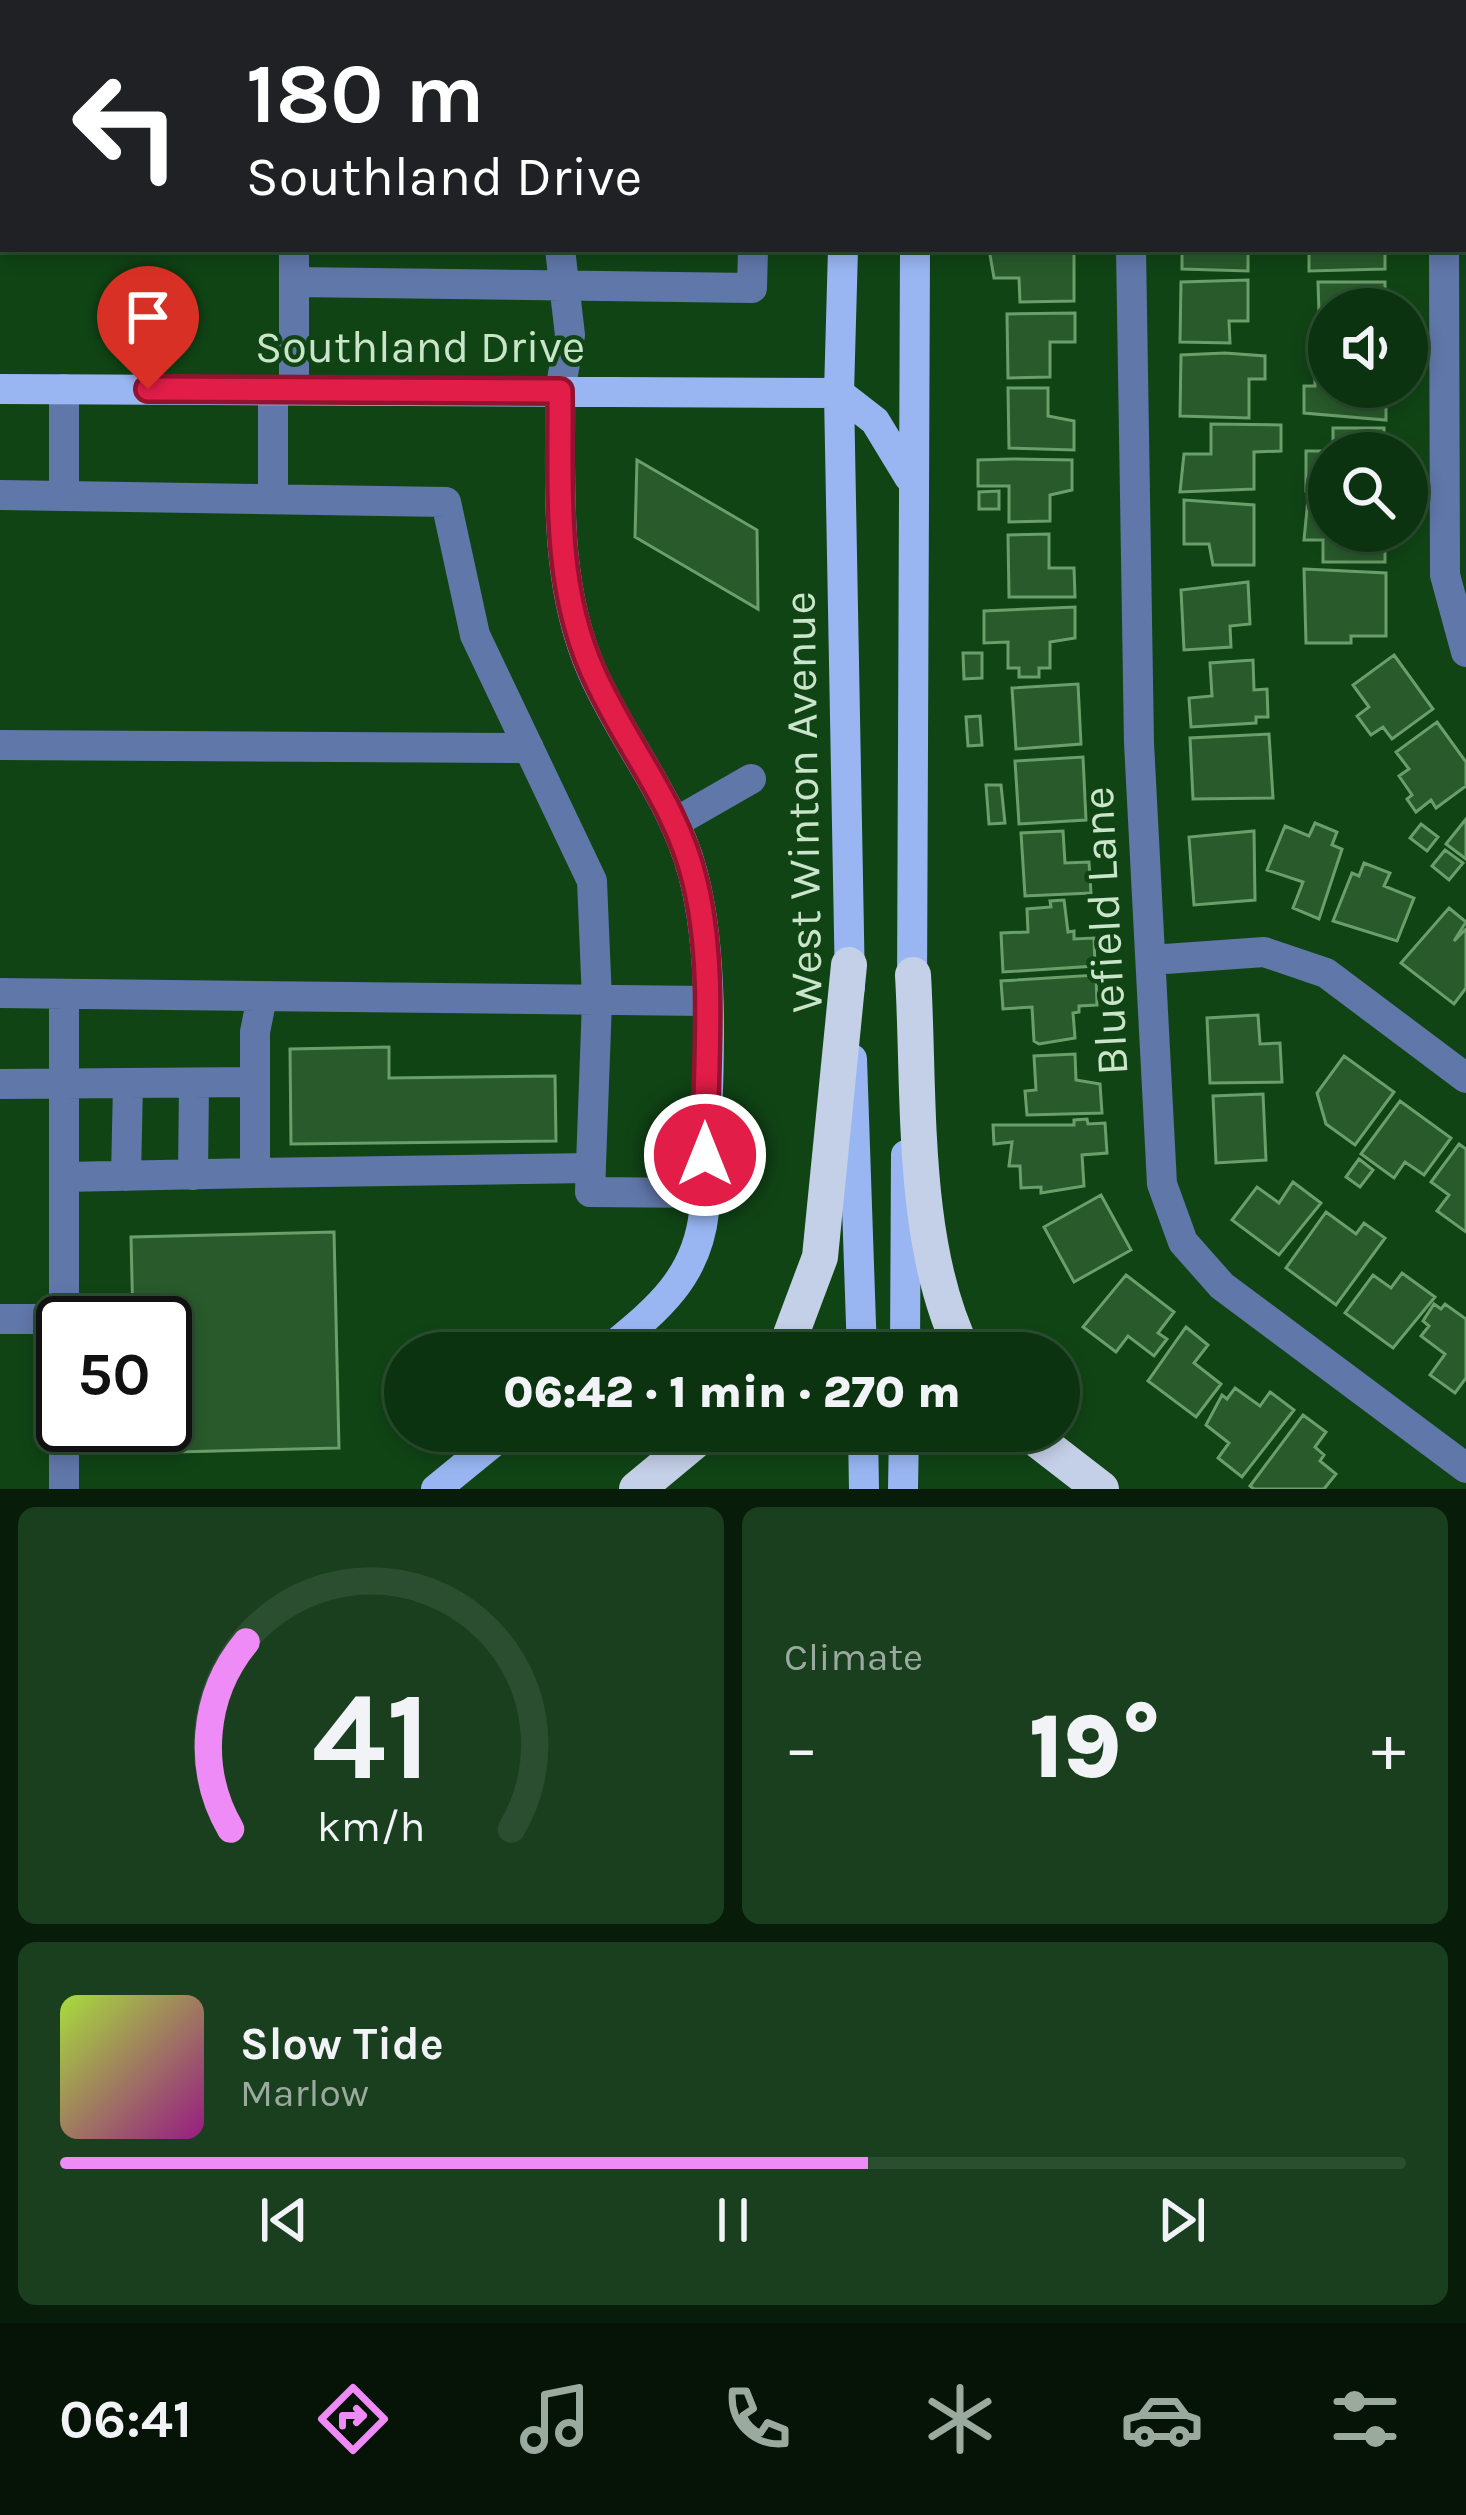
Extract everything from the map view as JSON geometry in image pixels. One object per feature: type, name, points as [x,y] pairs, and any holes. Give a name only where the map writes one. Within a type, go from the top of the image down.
[{"type":"highway","points":[[794,1332],[811,1295],[820,1257],[849,965]]},
{"type":"highway","points":[[913,975],[929,1238],[938,1288],[956,1332]]},
{"type":"highway","points":[[637,1489],[681,1452]]},
{"type":"highway","points":[[1053,1452],[1101,1489]]},
{"type":"main road","name":"West Winton Avenue","points":[[843,252],[839,393],[861,1332]]},
{"type":"main road","points":[[905,1332],[913,975],[915,252]]},
{"type":"main road","name":"Southland Drive","points":[[0,389],[839,393]]},
{"type":"main road","points":[[560,391],[562,551],[573,618],[609,707],[676,822],[702,920],[705,1193],[699,1244],[687,1274],[629,1332]]},
{"type":"main road","points":[[839,393],[875,421],[914,488]]},
{"type":"main road","points":[[436,1489],[481,1452]]},
{"type":"main road","points":[[863,1452],[863,1489]]},
{"type":"main road","points":[[904,1452],[904,1489]]},
{"type":"street","points":[[273,496],[294,252]]},
{"type":"street","points":[[560,252],[560,286],[570,335],[560,391]]},
{"type":"street","points":[[294,283],[752,288],[753,252]]},
{"type":"street","name":"Bluefield Lane","points":[[1131,252],[1133,556],[1162,1184],[1183,1242],[1222,1286],[1466,1468]]},
{"type":"street","points":[[1444,252],[1444,575],[1466,652]]},
{"type":"street","points":[[64,389],[64,496]]},
{"type":"street","points":[[0,495],[446,502],[475,634],[592,881],[597,1001],[590,1192],[705,1193]]},
{"type":"street","points":[[0,745],[529,748]]},
{"type":"street","points":[[676,822],[751,779]]},
{"type":"street","points":[[1151,960],[1264,952],[1326,973],[1466,1078]]},
{"type":"street","points":[[0,993],[705,1001]]},
{"type":"street","points":[[64,994],[64,1296]]},
{"type":"street","points":[[255,1173],[255,1032],[262,997]]},
{"type":"street","points":[[0,1084],[255,1082]]},
{"type":"street","points":[[193,1175],[194,1083]]},
{"type":"street","points":[[126,1176],[128,1084]]},
{"type":"street","points":[[64,1177],[591,1168]]},
{"type":"street","points":[[0,1319],[36,1320]]},
{"type":"street","points":[[64,1452],[64,1489]]},
{"type":"building","points":[[990,252],[1074,252],[1074,301],[1020,302],[1019,278],[994,278]]},
{"type":"building","points":[[1182,252],[1248,252],[1248,271],[1182,269]]},
{"type":"building","points":[[1309,252],[1385,252],[1385,269],[1309,271]]},
{"type":"building","points":[[1248,280],[1248,321],[1229,321],[1230,343],[1180,342],[1181,282]]},
{"type":"building","points":[[1318,282],[1385,282],[1385,288],[1318,288]]},
{"type":"building","points":[[1075,313],[1075,342],[1050,342],[1050,377],[1008,378],[1007,314]]},
{"type":"building","points":[[1181,355],[1265,356],[1265,379],[1249,379],[1249,418],[1180,416]]},
{"type":"building","points":[[1304,386],[1308,386],[1308,408],[1386,408],[1386,420],[1304,413]]},
{"type":"building","points":[[1008,388],[1048,388],[1048,416],[1074,421],[1074,450],[1009,448]]},
{"type":"building","points":[[1211,424],[1281,425],[1281,451],[1254,452],[1254,489],[1180,492],[1184,454],[1211,454]]},
{"type":"building","points":[[1333,428],[1384,428],[1384,432],[1333,432]]},
{"type":"building","points":[[637,460],[757,530],[758,609],[635,537]]},
{"type":"building","points":[[978,460],[1072,460],[1072,490],[1050,495],[1050,521],[1009,522],[1009,486],[978,486]]},
{"type":"building","points":[[999,491],[999,509],[979,509],[979,492]]},
{"type":"building","points":[[1184,500],[1254,505],[1254,565],[1213,565],[1209,544],[1184,544]]},
{"type":"building","points":[[1049,534],[1049,568],[1074,568],[1075,597],[1009,597],[1008,535]]},
{"type":"building","points":[[1323,552],[1385,552],[1385,562],[1323,562]]},
{"type":"building","points":[[1304,569],[1386,573],[1386,636],[1351,636],[1351,643],[1306,643]]},
{"type":"building","points":[[1248,582],[1250,624],[1230,626],[1231,647],[1184,650],[1181,590]]},
{"type":"building","points":[[1075,607],[1075,638],[1050,642],[1050,668],[1039,668],[1039,677],[1019,677],[1019,668],[1008,668],[1008,642],[984,643],[984,611]]},
{"type":"building","points":[[963,653],[982,653],[982,678],[964,679]]},
{"type":"building","points":[[1394,655],[1433,709],[1392,739],[1383,727],[1371,735],[1357,716],[1369,707],[1353,685]]},
{"type":"building","points":[[1253,660],[1254,690],[1267,689],[1268,717],[1256,717],[1256,723],[1191,727],[1189,698],[1212,696],[1210,663]]},
{"type":"building","points":[[1078,684],[1081,744],[1016,749],[1012,688]]},
{"type":"building","points":[[980,716],[982,745],[968,746],[966,717]]},
{"type":"building","points":[[1437,722],[1466,762],[1466,786],[1436,808],[1431,800],[1416,812],[1407,799],[1412,795],[1399,776],[1409,769],[1396,752]]},
{"type":"building","points":[[1269,734],[1273,798],[1193,799],[1190,738]]},
{"type":"building","points":[[1083,757],[1086,820],[1019,824],[1015,761]]},
{"type":"building","points":[[986,785],[1001,785],[1005,823],[989,824]]},
{"type":"building","points":[[1466,819],[1466,859],[1446,844]]},
{"type":"building","points":[[1315,823],[1337,832],[1332,845],[1342,849],[1319,919],[1293,908],[1303,882],[1267,870],[1285,826],[1309,836]]},
{"type":"building","points":[[1421,824],[1438,837],[1427,851],[1410,838]]},
{"type":"building","points":[[1063,831],[1065,863],[1089,862],[1091,893],[1025,896],[1021,833]]},
{"type":"building","points":[[1254,831],[1255,900],[1194,905],[1189,837]]},
{"type":"building","points":[[1445,850],[1463,863],[1449,880],[1432,866]]},
{"type":"building","points":[[1364,863],[1390,873],[1384,886],[1414,898],[1397,941],[1333,921],[1352,873],[1359,876]]},
{"type":"building","points":[[1064,900],[1068,932],[1074,931],[1074,939],[1094,938],[1095,966],[1003,972],[1001,933],[1028,932],[1027,909],[1051,907],[1050,901]]},
{"type":"building","points":[[1449,908],[1466,922],[1454,941],[1466,929],[1466,988],[1454,1004],[1401,963]]},
{"type":"building","points":[[1096,975],[1097,1005],[1079,1006],[1079,1012],[1073,1013],[1075,1038],[1039,1044],[1034,1041],[1032,1007],[1003,1009],[1001,981]]},
{"type":"building","points":[[1258,1015],[1260,1044],[1280,1043],[1282,1082],[1210,1083],[1207,1018]]},
{"type":"building","points":[[389,1047],[389,1078],[555,1076],[556,1141],[291,1144],[290,1049]]},
{"type":"building","points":[[1075,1054],[1076,1080],[1100,1084],[1102,1113],[1027,1115],[1025,1091],[1036,1090],[1034,1056]]},
{"type":"building","points":[[1344,1056],[1394,1092],[1355,1145],[1326,1124],[1317,1093]]},
{"type":"building","points":[[1263,1094],[1266,1160],[1216,1163],[1213,1096]]},
{"type":"building","points":[[1400,1101],[1451,1138],[1424,1175],[1405,1162],[1394,1178],[1361,1154]]},
{"type":"building","points":[[1087,1119],[1088,1124],[1105,1123],[1107,1153],[1082,1155],[1084,1186],[1041,1193],[1041,1187],[1021,1188],[1020,1166],[1009,1166],[1012,1142],[994,1144],[993,1125],[1074,1125],[1074,1120]]},
{"type":"building","points":[[1459,1144],[1466,1149],[1466,1232],[1437,1211],[1449,1195],[1431,1182]]},
{"type":"building","points":[[1359,1159],[1373,1170],[1360,1187],[1346,1177]]},
{"type":"building","points":[[1293,1182],[1321,1203],[1279,1255],[1232,1220],[1257,1187],[1279,1203]]},
{"type":"building","points":[[1101,1195],[1131,1250],[1074,1282],[1044,1227]]},
{"type":"building","points":[[1326,1212],[1356,1234],[1364,1223],[1385,1238],[1336,1305],[1286,1268]]},
{"type":"building","points":[[334,1232],[339,1448],[192,1452],[192,1296],[132,1296],[131,1237]]},
{"type":"building","points":[[1402,1273],[1435,1297],[1393,1348],[1345,1313],[1373,1275],[1391,1288]]},
{"type":"building","points":[[1126,1275],[1174,1312],[1158,1333],[1167,1339],[1154,1356],[1128,1336],[1116,1352],[1083,1327]]},
{"type":"building","points":[[1434,1304],[1441,1309],[1445,1304],[1466,1319],[1466,1378],[1455,1393],[1430,1375],[1445,1354],[1421,1336],[1429,1326],[1423,1321]]},
{"type":"building","points":[[1186,1327],[1208,1345],[1194,1363],[1221,1384],[1196,1417],[1148,1381]]},
{"type":"building","points":[[1235,1388],[1260,1406],[1270,1392],[1294,1410],[1242,1477],[1218,1458],[1229,1443],[1206,1425],[1222,1395],[1227,1399]]},
{"type":"building","points":[[1303,1415],[1326,1432],[1315,1447],[1324,1455],[1320,1461],[1336,1474],[1324,1489],[1254,1489],[1250,1486]]},
{"type":"route","points":[[148,389],[560,391],[562,551],[573,618],[609,707],[668,802],[699,900],[706,957],[705,1155]]}]
